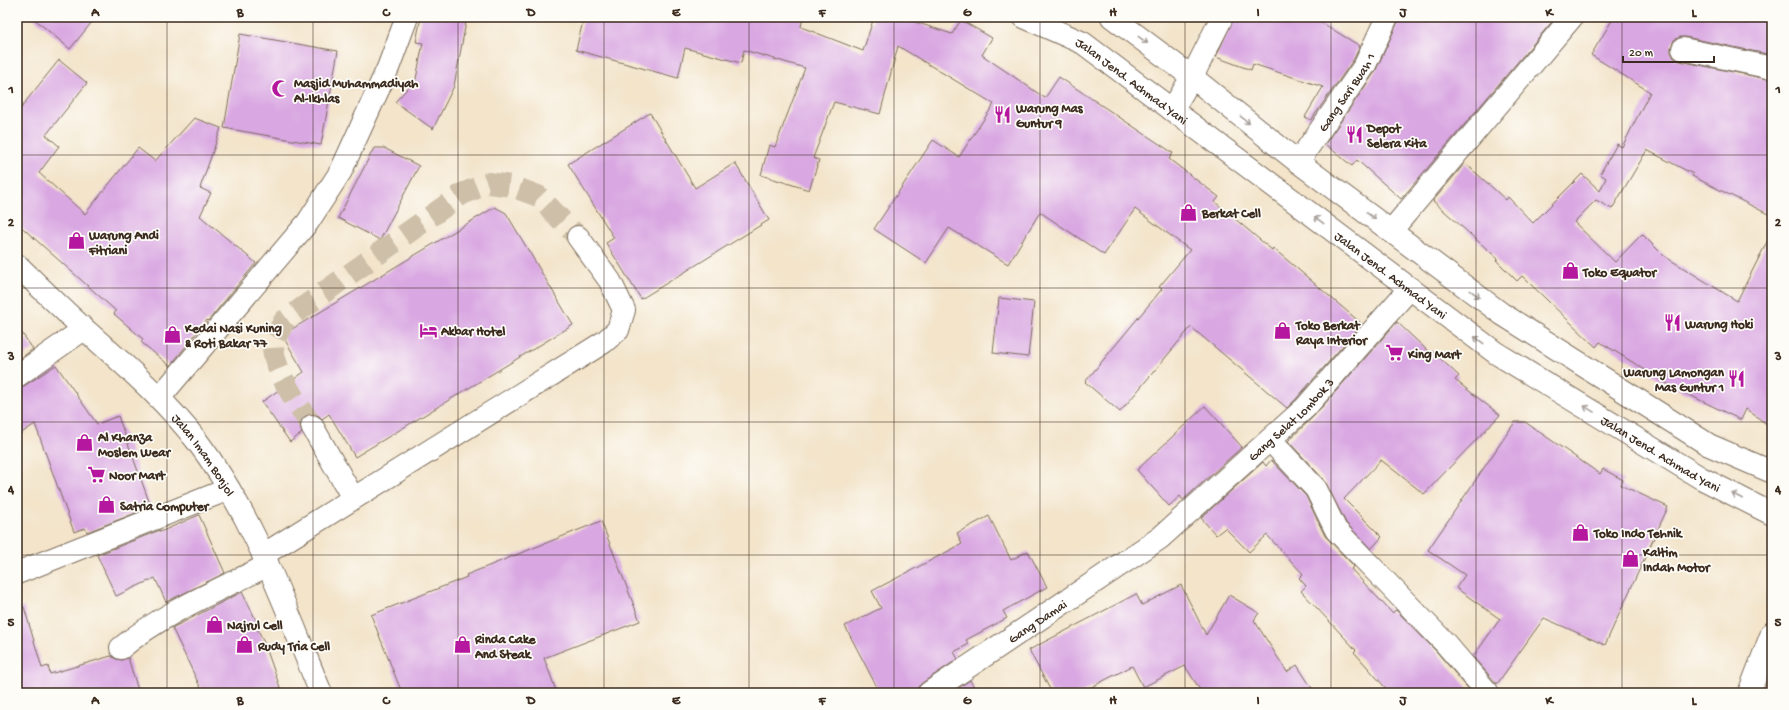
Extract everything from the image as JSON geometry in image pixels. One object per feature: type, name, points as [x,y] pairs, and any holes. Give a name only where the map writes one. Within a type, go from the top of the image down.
[{"type":"street","points":[[160,397],[308,222],[341,171],[388,68],[407,17]]},
{"type":"street","name":"Jalan Jend. Achmad Yani","points":[[1024,17],[1083,43],[1496,353],[1701,478],[1772,514]]},
{"type":"street","points":[[1112,17],[1192,77],[1298,162],[1502,314],[1709,445],[1772,472]]},
{"type":"street","points":[[1172,110],[1192,77],[1222,17]]},
{"type":"street","name":"Gang Sari Buah 1","points":[[1298,162],[1365,65],[1388,17]]},
{"type":"street","points":[[1391,231],[1572,17]]},
{"type":"street","points":[[1683,49],[1772,68]]},
{"type":"street","points":[[121,648],[132,639],[174,613],[265,560],[353,498],[604,342],[618,330],[624,310],[610,281],[578,236]]},
{"type":"street","name":"Jalan Imam Bonjol","points":[[17,265],[84,329],[160,397],[197,441],[229,489],[265,560],[321,693]]},
{"type":"street","name":"Gang Selat Lombok 3","points":[[1152,543],[1306,408],[1410,288]]},
{"type":"street","points":[[17,376],[84,329]]},
{"type":"street","points":[[312,426],[353,498]]},
{"type":"street","points":[[1270,440],[1316,488],[1336,530],[1445,643],[1488,693]]},
{"type":"street","points":[[17,573],[229,489]]},
{"type":"street","name":"Gang Damai","points":[[929,693],[1152,543]]},
{"type":"street","points":[[1749,693],[1772,633]]},
{"type":"building","points":[[32,17],[96,17],[70,49]]},
{"type":"building","points":[[421,17],[467,17],[454,86],[433,129],[395,102],[416,79],[423,43],[416,42]]},
{"type":"building","points":[[584,17],[803,17],[801,27],[863,51],[874,17],[900,17],[952,34],[961,20],[992,38],[982,55],[1045,98],[1059,77],[1173,153],[1169,159],[1219,197],[1215,202],[1272,250],[1273,248],[1362,324],[1287,408],[1191,327],[1120,412],[1085,382],[1162,289],[1159,287],[1190,250],[1135,209],[1104,255],[1040,212],[1008,264],[949,228],[926,263],[874,229],[933,140],[959,157],[994,104],[898,46],[880,114],[834,102],[813,158],[819,160],[809,190],[761,175],[769,145],[775,147],[805,68],[744,50],[741,63],[685,48],[678,78],[576,50]]},
{"type":"building","points":[[1234,17],[1312,17],[1360,46],[1354,59],[1311,120],[1305,117],[1323,87],[1253,64],[1251,70],[1216,57]]},
{"type":"building","points":[[1400,17],[1556,17],[1401,199],[1357,160],[1352,166],[1325,144],[1375,72]]},
{"type":"building","points":[[1614,17],[1772,17],[1772,55],[1685,37],[1680,37],[1674,40],[1671,47],[1671,52],[1674,58],[1680,61],[1772,80],[1772,216],[1692,176],[1693,174],[1647,150],[1612,209],[1596,200],[1574,222],[1615,262],[1642,234],[1664,256],[1737,301],[1772,232],[1772,428],[1746,409],[1741,420],[1671,386],[1600,342],[1596,347],[1522,276],[1517,281],[1496,260],[1498,259],[1433,201],[1465,163],[1506,200],[1508,197],[1533,223],[1582,174],[1600,191],[1606,178],[1600,174],[1617,144],[1622,147],[1650,92],[1591,55]]},
{"type":"building","name":"Masjid Muhammadiyah Al-Ikhlas","points":[[240,34],[338,51],[321,145],[224,128]]},
{"type":"building","points":[[59,60],[87,83],[46,135],[59,146],[39,173],[85,214],[138,148],[155,161],[194,118],[221,128],[200,188],[211,193],[200,216],[256,263],[170,366],[141,342],[143,339],[114,314],[116,311],[17,223],[17,115],[26,101]]},
{"type":"building","points":[[650,113],[695,188],[735,163],[769,220],[641,299],[606,243],[614,238],[568,164]]},
{"type":"building","points":[[374,148],[384,148],[419,166],[380,240],[338,218]]},
{"type":"building","name":"Akbar Hotel","points":[[495,207],[506,213],[573,325],[355,457],[329,414],[322,419],[318,415],[306,415],[301,419],[300,426],[302,433],[290,442],[262,402],[304,372],[282,335]]},
{"type":"building","points":[[999,298],[1034,302],[1028,357],[993,353]]},
{"type":"building","points":[[1397,322],[1430,353],[1432,351],[1459,376],[1455,380],[1500,415],[1424,494],[1381,460],[1344,499],[1382,537],[1371,549],[1346,523],[1325,481],[1288,441],[1314,416]]},
{"type":"building","points":[[17,326],[33,349],[17,361]]},
{"type":"building","points":[[56,365],[97,424],[118,416],[151,507],[87,532],[85,528],[74,532],[35,424],[17,436],[17,388],[24,386]]},
{"type":"building","points":[[1205,406],[1242,447],[1183,500],[1180,496],[1169,506],[1137,470]]},
{"type":"building","points":[[1515,422],[1525,422],[1600,474],[1603,469],[1623,480],[1621,485],[1668,507],[1605,645],[1544,618],[1497,684],[1473,657],[1500,619],[1456,588],[1465,575],[1428,550]]},
{"type":"building","points":[[1271,460],[1306,496],[1325,536],[1354,566],[1351,569],[1392,613],[1396,610],[1436,651],[1472,693],[1390,693],[1354,652],[1356,650],[1301,591],[1306,586],[1299,578],[1303,574],[1267,535],[1249,552],[1225,528],[1216,535],[1201,518],[1263,462],[1266,466]]},
{"type":"building","points":[[199,515],[225,573],[166,602],[155,578],[116,596],[97,555],[160,530],[160,532]]},
{"type":"building","points":[[989,516],[1011,560],[1028,551],[1047,587],[1003,611],[1007,618],[966,640],[969,644],[954,652],[958,659],[922,683],[918,687],[917,693],[880,693],[845,626],[881,608],[872,591],[962,544],[957,533]]},
{"type":"building","points":[[601,521],[640,621],[544,658],[557,693],[402,693],[371,615]]},
{"type":"building","points":[[1181,585],[1206,635],[1229,595],[1259,613],[1254,620],[1287,672],[1297,665],[1315,693],[1202,693],[1185,666],[1143,687],[1132,666],[1080,693],[1052,693],[1029,650],[1136,594],[1142,605]]},
{"type":"building","points":[[242,592],[257,622],[255,623],[265,645],[282,693],[203,693],[172,628]]},
{"type":"building","points":[[24,607],[42,668],[48,666],[50,674],[111,656],[122,660],[128,658],[139,693],[17,693],[17,608]]},
{"type":"building","points":[[970,680],[977,693],[951,693]]},
{"type":"tunnel","points":[[312,426],[294,399],[282,377],[274,356],[273,344],[284,321],[462,194],[489,183],[511,186],[538,196],[578,237]]},
{"type":"place","name":"Masjid Muhammadiyah Al-Ikhlas","points":[[281,89]]},
{"type":"place","name":"Warung Mas Guntur 9","points":[[1003,114]]},
{"type":"place","name":"Depot Selera Kita","points":[[1354,134]]},
{"type":"place","name":"Berkat Cell","points":[[1189,212]]},
{"type":"place","name":"Warung Andi Fitriani","points":[[76,241]]},
{"type":"place","name":"Toko Equator","points":[[1570,271]]},
{"type":"place","name":"Warung Hoki","points":[[1672,323]]},
{"type":"place","name":"Akbar Hotel","points":[[428,330]]},
{"type":"place","name":"Toko Berkat Raya Interior","points":[[1283,331]]},
{"type":"place","name":"Kedai Nasi Kuning & Roti Bakar 77","points":[[172,334]]},
{"type":"place","name":"King Mart","points":[[1395,353]]},
{"type":"place","name":"Warung Lamongan Mas Guntur 1","points":[[1737,378]]},
{"type":"place","name":"Al Khanza Moslem Wear","points":[[85,443]]},
{"type":"place","name":"Noor Mart","points":[[96,474]]},
{"type":"place","name":"Satria Computer","points":[[107,505]]},
{"type":"place","name":"Toko Indo Tehnik","points":[[1581,532]]},
{"type":"place","name":"Kaltim Indah Motor","points":[[1630,558]]},
{"type":"place","name":"Najrul Cell","points":[[214,624]]},
{"type":"place","name":"Rudy Tria Cell","points":[[245,645]]},
{"type":"place","name":"Rinda Cake And Steak","points":[[462,645]]}]
